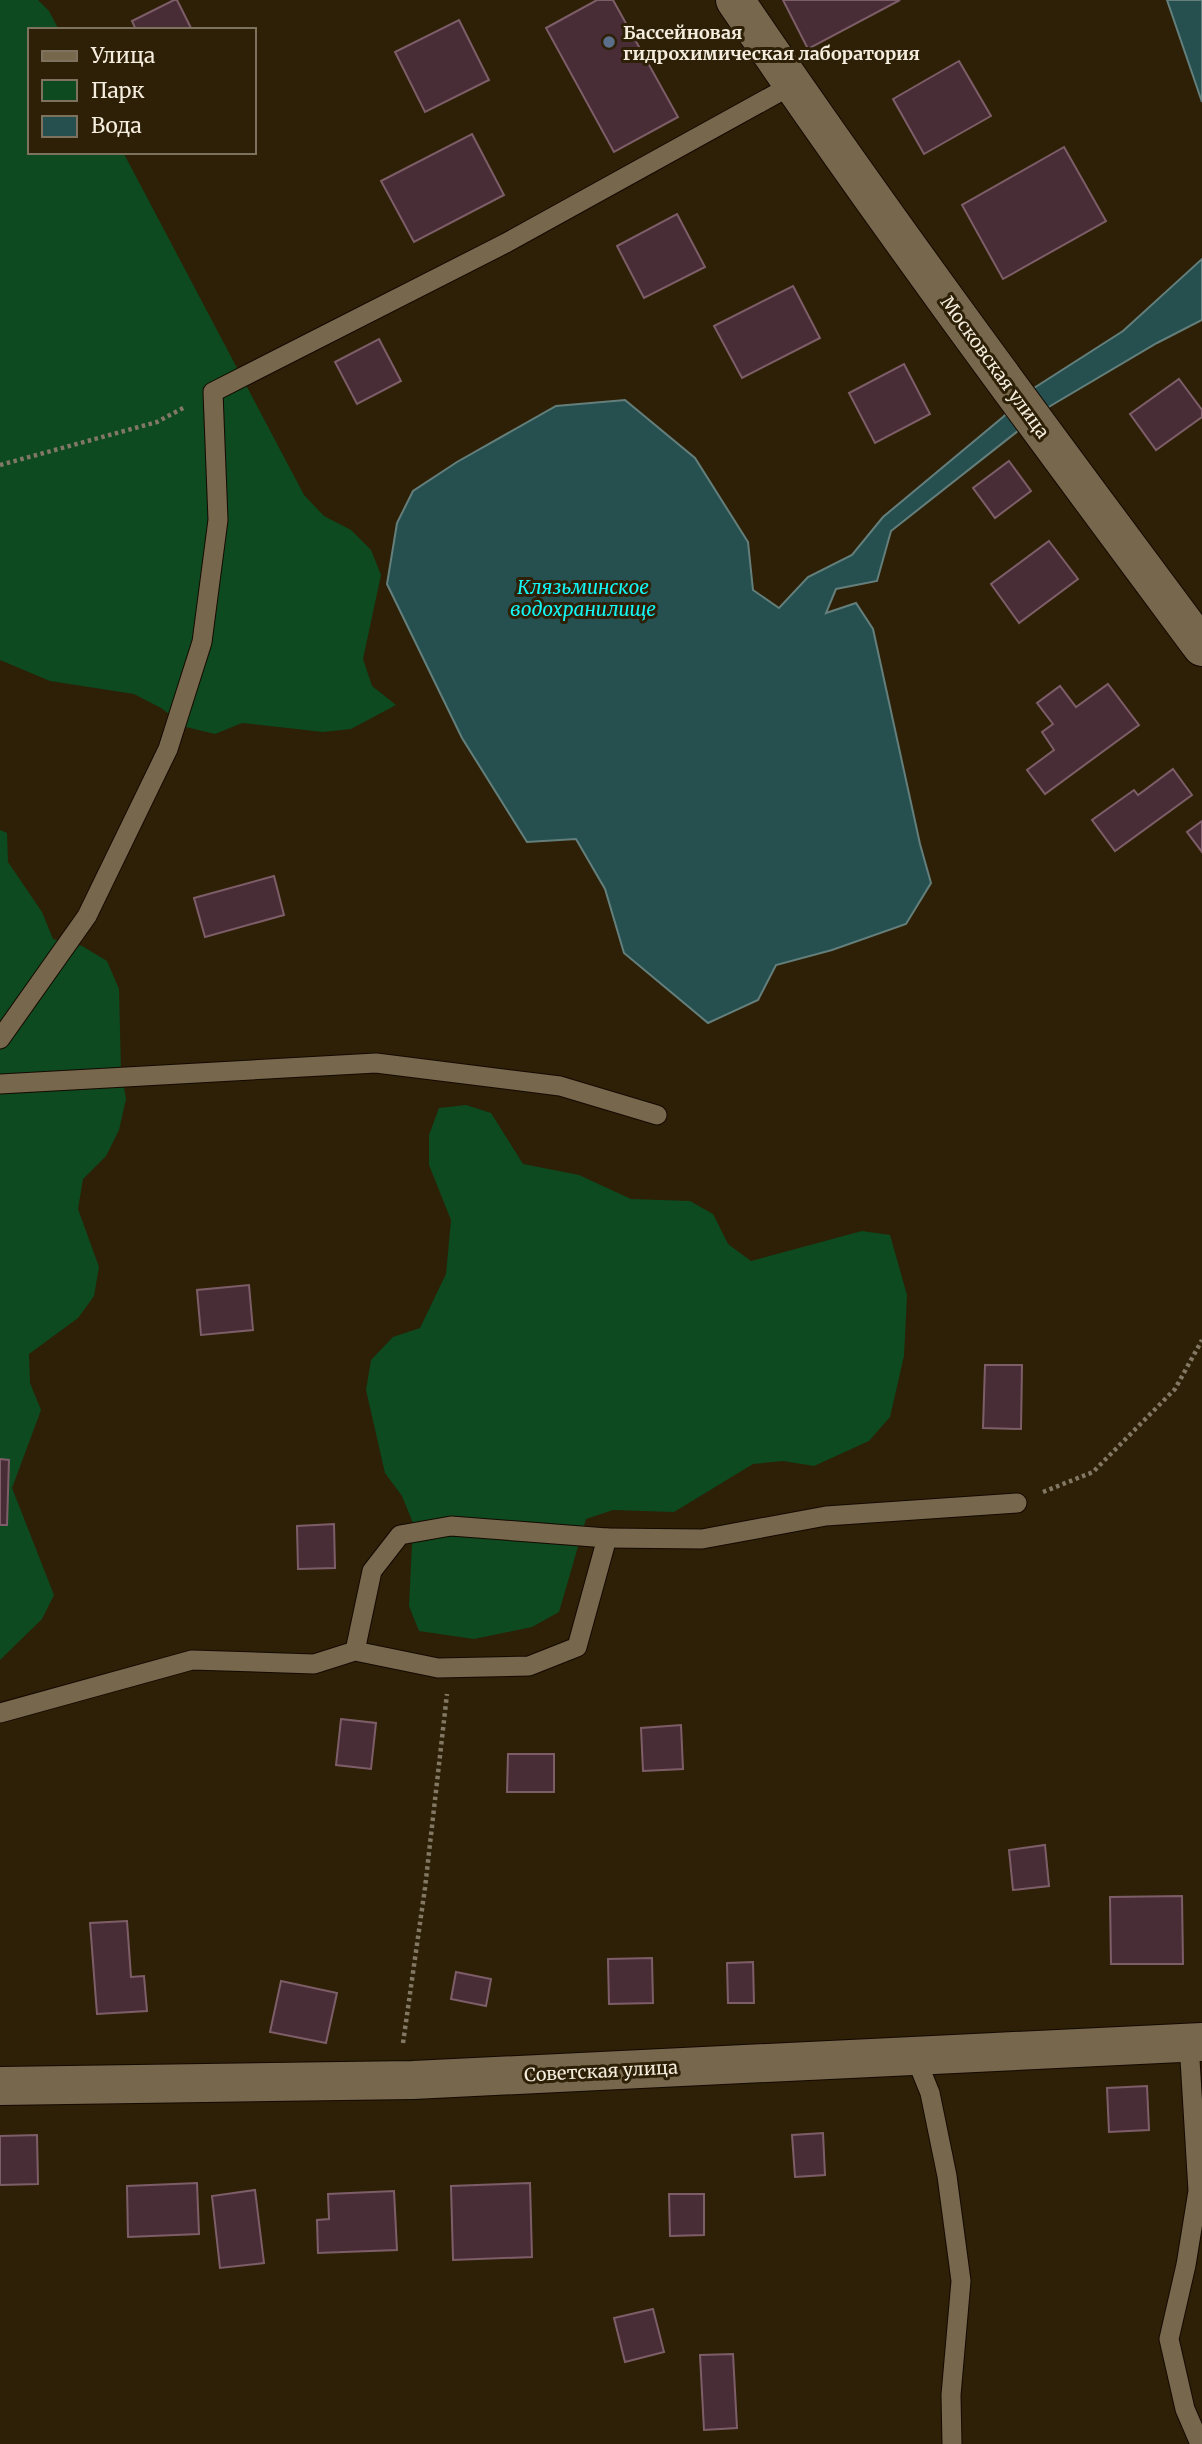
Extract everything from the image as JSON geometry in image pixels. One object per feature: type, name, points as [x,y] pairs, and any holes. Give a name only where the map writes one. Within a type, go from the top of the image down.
[{"type":"street","name":"Московская улица","points":[[735,0],[792,85],[1010,390],[1202,647]]},
{"type":"street","name":"Советская улица","points":[[0,2086],[413,2080],[1196,2042]]},
{"type":"lane","points":[[0,1039],[87,916],[168,750],[202,642],[218,520],[213,392],[506,243],[792,85]]},
{"type":"lane","points":[[0,1084],[376,1063],[560,1086],[657,1115]]},
{"type":"lane","points":[[355,1651],[372,1571],[400,1535],[451,1525],[607,1538],[702,1539],[827,1516],[1017,1503]]},
{"type":"lane","points":[[0,1713],[192,1660],[314,1664],[355,1651],[438,1668],[529,1666],[577,1647],[607,1538]]},
{"type":"lane","points":[[1196,2042],[1198,2191],[1186,2264],[1169,2339],[1185,2409],[1200,2444]]},
{"type":"lane","points":[[915,2056],[930,2093],[938,2129],[961,2281],[951,2395],[952,2444]]},
{"type":"path","points":[[0,465],[157,422],[213,392]]},
{"type":"path","points":[[1017,1503],[1093,1472],[1175,1389],[1202,1340]]},
{"type":"path","points":[[413,2080],[402,2046],[425,1888],[450,1668]]},
{"type":"green space","points":[[0,0],[38,0],[49,11],[58,28],[28,28],[28,154],[124,154],[304,495],[324,516],[351,530],[371,550],[381,575],[363,659],[372,686],[396,705],[351,729],[323,732],[242,723],[215,734],[186,727],[161,708],[134,694],[50,681],[0,660]]},
{"type":"green space","points":[[0,830],[7,833],[8,862],[42,912],[53,939],[82,946],[107,961],[119,989],[121,1071],[126,1099],[119,1130],[106,1156],[83,1179],[78,1209],[99,1267],[94,1296],[78,1318],[29,1354],[30,1383],[41,1410],[12,1488],[54,1595],[42,1619],[0,1660]]},
{"type":"green space","points":[[466,1105],[491,1113],[523,1164],[579,1175],[631,1199],[690,1201],[713,1214],[728,1244],[751,1261],[862,1231],[890,1235],[907,1295],[904,1356],[890,1417],[869,1441],[814,1466],[783,1461],[753,1464],[674,1512],[613,1510],[586,1519],[559,1612],[532,1627],[474,1639],[419,1631],[409,1606],[413,1523],[402,1496],[385,1473],[366,1390],[371,1360],[393,1337],[420,1328],[446,1274],[451,1220],[429,1165],[429,1135],[439,1108]]},
{"type":"water","points":[[1167,0],[1202,0],[1202,102]]},
{"type":"water","name":"Клязьминское водохранилище","points":[[1202,259],[1202,320],[1157,343],[1047,408],[891,531],[877,581],[836,589],[826,613],[856,603],[873,629],[931,883],[906,924],[832,950],[776,965],[758,1000],[708,1023],[624,953],[605,889],[576,839],[527,842],[462,738],[387,584],[397,523],[413,491],[457,462],[556,406],[625,400],[695,458],[748,542],[753,590],[779,608],[808,577],[852,555],[883,517],[1034,388],[1123,331]]},
{"type":"building","points":[[177,0],[191,28],[135,28],[132,21]]},
{"type":"building","points":[[597,0],[613,0],[678,117],[614,152],[546,28]]},
{"type":"building","points":[[783,0],[900,0],[808,49]]},
{"type":"building","points":[[459,20],[489,80],[425,112],[395,52]]},
{"type":"building","points":[[959,61],[991,116],[924,154],[893,99]]},
{"type":"building","points":[[472,134],[504,195],[414,242],[381,181]]},
{"type":"building","points":[[1064,147],[1106,221],[1003,279],[962,205]]},
{"type":"building","points":[[677,214],[705,267],[644,298],[617,246]]},
{"type":"building","points":[[793,286],[820,338],[742,378],[714,326]]},
{"type":"building","points":[[379,339],[401,381],[357,404],[335,362]]},
{"type":"building","points":[[904,364],[930,414],[875,443],[849,393]]},
{"type":"building","points":[[1179,379],[1202,410],[1202,417],[1156,450],[1130,414]]},
{"type":"building","points":[[1009,461],[1031,491],[995,518],[973,488]]},
{"type":"building","points":[[1049,541],[1078,579],[1019,623],[991,584]]},
{"type":"building","points":[[1108,684],[1139,725],[1045,794],[1027,770],[1054,750],[1042,732],[1053,724],[1037,703],[1060,686],[1076,707]]},
{"type":"building","points":[[1173,769],[1192,795],[1115,851],[1092,820],[1134,790],[1138,795]]},
{"type":"building","points":[[1202,821],[1202,852],[1187,832]]},
{"type":"building","points":[[274,876],[284,915],[205,937],[194,898]]},
{"type":"building","points":[[249,1285],[253,1330],[201,1335],[197,1290]]},
{"type":"building","points":[[985,1365],[1022,1365],[1021,1429],[983,1428]]},
{"type":"building","points":[[0,1459],[9,1460],[7,1525],[0,1525]]},
{"type":"building","points":[[334,1524],[335,1568],[298,1569],[297,1526]]},
{"type":"building","points":[[341,1719],[376,1723],[371,1769],[336,1765]]},
{"type":"building","points":[[681,1725],[683,1769],[643,1771],[641,1728]]},
{"type":"building","points":[[508,1754],[554,1754],[554,1792],[507,1792]]},
{"type":"building","points":[[1045,1845],[1049,1886],[1013,1890],[1009,1850]]},
{"type":"building","points":[[1182,1896],[1183,1964],[1111,1964],[1110,1897]]},
{"type":"building","points":[[127,1921],[131,1977],[144,1976],[147,2011],[97,2014],[90,1923]]},
{"type":"building","points":[[652,1958],[653,2003],[609,2004],[608,1959]]},
{"type":"building","points":[[753,1962],[754,2003],[728,2003],[727,1963]]},
{"type":"building","points":[[456,1972],[491,1979],[486,2006],[451,1999]]},
{"type":"building","points":[[281,1981],[337,1993],[326,2043],[270,2032]]},
{"type":"building","points":[[1147,2086],[1149,2130],[1109,2132],[1107,2088]]},
{"type":"building","points":[[823,2133],[825,2175],[795,2177],[792,2135]]},
{"type":"building","points":[[37,2135],[38,2184],[0,2185],[0,2136]]},
{"type":"building","points":[[197,2183],[199,2234],[128,2237],[127,2186]]},
{"type":"building","points":[[530,2183],[532,2257],[453,2260],[451,2186]]},
{"type":"building","points":[[255,2190],[264,2263],[220,2268],[212,2196]]},
{"type":"building","points":[[394,2191],[397,2250],[318,2253],[317,2220],[329,2219],[328,2194]]},
{"type":"building","points":[[669,2194],[704,2194],[704,2235],[670,2236]]},
{"type":"building","points":[[653,2309],[664,2352],[625,2362],[614,2318]]},
{"type":"building","points":[[733,2354],[737,2428],[704,2430],[700,2355]]},
{"type":"place","name":"Бассейновая гидрохимическая лаборатория","points":[[609,42]]}]
